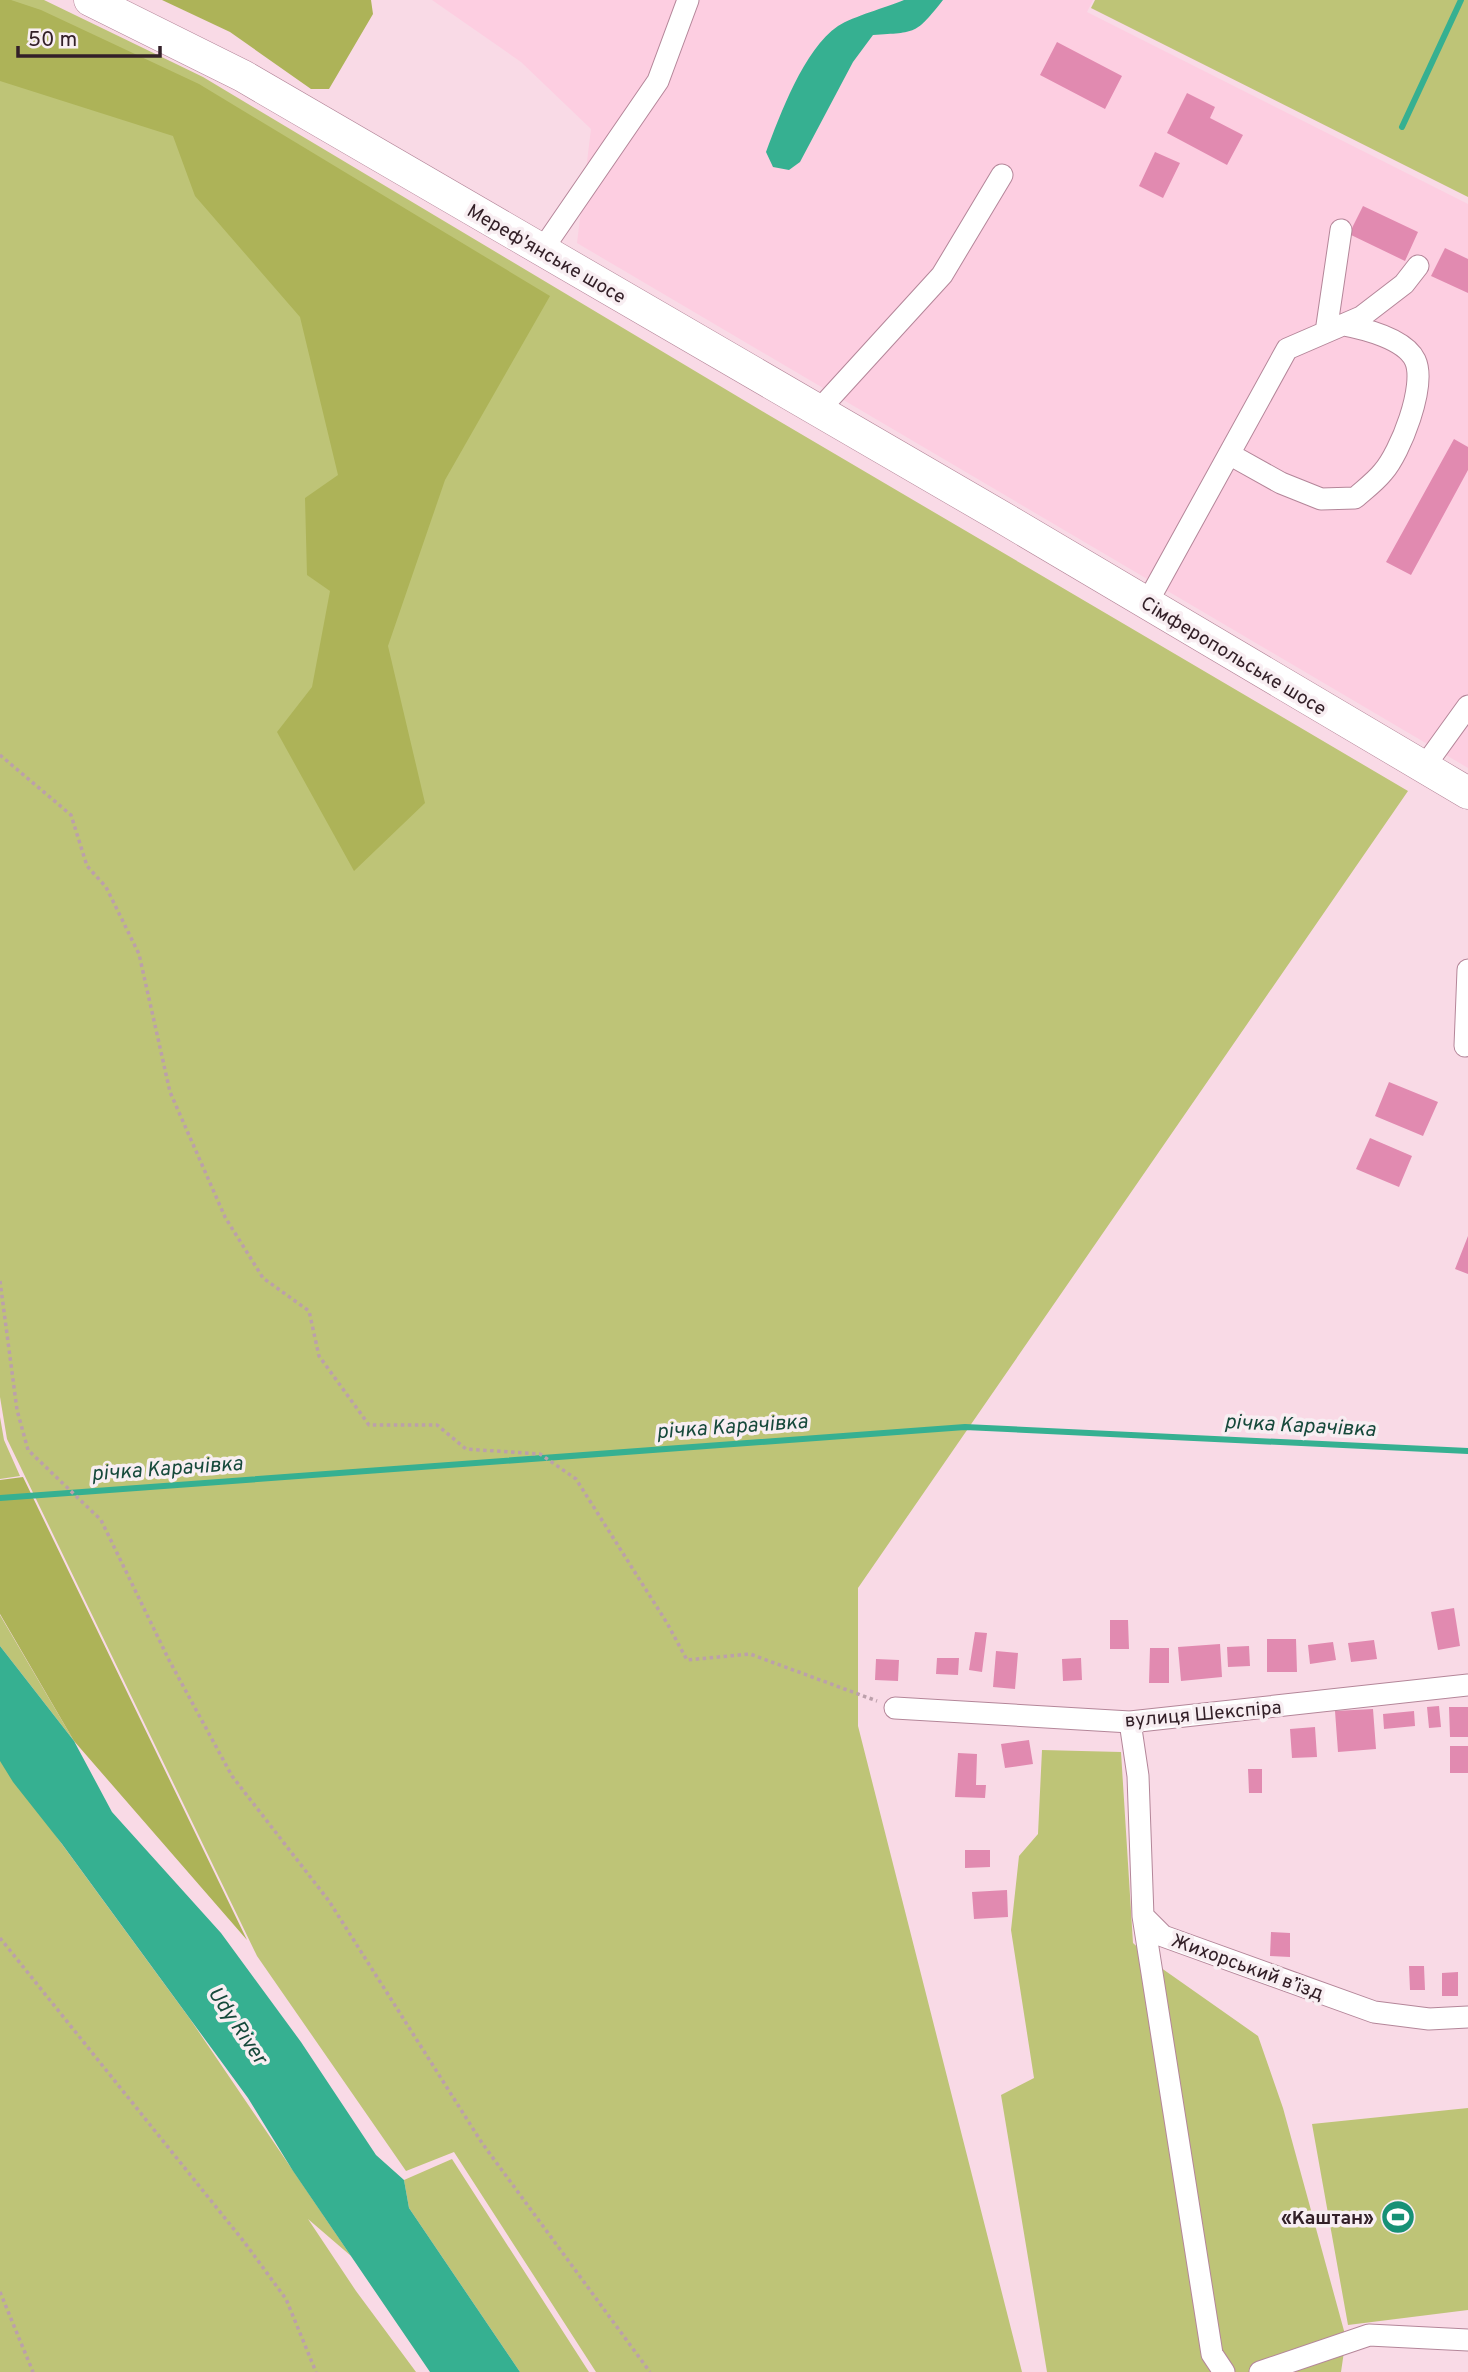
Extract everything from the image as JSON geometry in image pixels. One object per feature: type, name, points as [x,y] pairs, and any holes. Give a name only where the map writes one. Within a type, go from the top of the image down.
[{"type":"highway","name":"Мереф'янське шосе","points":[[90,0],[243,76],[1000,516]]},
{"type":"highway","name":"Сімферопольське шосе","points":[[1000,516],[1468,793]]},
{"type":"street","points":[[542,250],[658,81],[688,0]]},
{"type":"street","points":[[818,411],[942,275],[1002,175]]},
{"type":"street","points":[[1335,329],[1341,230]]},
{"type":"street","points":[[1147,603],[1287,349],[1361,317],[1404,284],[1418,266]]},
{"type":"street","points":[[1229,454],[1281,483],[1321,499],[1355,499],[1385,471],[1408,425],[1418,380],[1415,360],[1399,344],[1368,329],[1335,329]]},
{"type":"street","points":[[1424,767],[1468,706]]},
{"type":"street","points":[[1465,1046],[1468,970]]},
{"type":"street","name":"вулиця Шекспіра","points":[[895,1708],[1130,1722],[1468,1685]]},
{"type":"street","points":[[1130,1722],[1138,1776],[1143,1916],[1212,2354],[1224,2372]]},
{"type":"street","name":"Жихорський в’їзд","points":[[1143,1916],[1163,1936],[1374,2012],[1429,2019],[1468,2017]]},
{"type":"street","points":[[1260,2372],[1369,2335],[1468,2340]]},
{"type":"path","points":[[0,755],[71,815],[87,866],[106,887],[139,954],[170,1092],[225,1217],[263,1278],[309,1311],[319,1356],[369,1425],[437,1425],[466,1449],[540,1454],[576,1479],[667,1623],[687,1660],[750,1654],[895,1708]]},
{"type":"path","points":[[0,1281],[17,1410],[28,1450],[101,1520],[169,1660],[232,1776],[329,1901],[482,2143],[650,2372]]},
{"type":"path","points":[[0,1938],[236,2232],[286,2299],[316,2372]]},
{"type":"path","points":[[0,2292],[33,2372]]},
{"type":"shaded area","points":[[0,0],[44,0],[203,77],[767,414],[1408,791],[858,1588],[858,1726],[1022,2372],[596,2372],[454,2152],[406,2171],[257,1956],[7,1439],[0,1397]]},
{"type":"shaded area","points":[[0,0],[11,0],[41,10],[199,84],[550,296],[445,480],[388,646],[425,803],[354,871],[277,732],[312,687],[330,591],[307,575],[305,498],[338,475],[300,317],[195,196],[173,136],[0,81]]},
{"type":"shaded area","points":[[162,0],[371,0],[373,14],[329,89],[311,89],[230,32]]},
{"type":"shaded area","points":[[432,0],[1093,0],[1087,12],[1468,204],[1468,768],[577,243],[591,129],[521,62]]},
{"type":"shaded area","points":[[1095,0],[1468,0],[1468,197],[1091,8]]},
{"type":"shaded area","points":[[0,1417],[4,1440],[20,1476],[0,1479]]},
{"type":"shaded area","points":[[23,1477],[247,1940],[74,1741],[0,1614],[0,1480]]},
{"type":"shaded area","points":[[0,1615],[74,1741],[0,1646]]},
{"type":"shaded area","points":[[0,1750],[56,1836],[190,2019],[351,2256],[308,2219],[356,2291],[416,2372],[0,2372]]},
{"type":"shaded area","points":[[1042,1750],[1121,1752],[1133,1943],[1157,1965],[1258,2036],[1283,2108],[1346,2338],[1341,2372],[1047,2372],[1001,2095],[1034,2078],[1011,1930],[1019,1856],[1038,1834]]},
{"type":"shaded area","name":"«Каштан»","points":[[1468,2108],[1468,2310],[1348,2325],[1312,2124]]},
{"type":"shaded area","points":[[452,2159],[589,2372],[520,2372],[409,2208],[404,2180]]},
{"type":"water","points":[[904,0],[943,0],[914,30],[873,35],[853,62],[800,162],[789,170],[773,167],[766,152],[794,84],[814,50],[826,36],[845,22]]},
{"type":"water","name":"Udy River","points":[[0,1646],[74,1741],[112,1812],[221,1933],[301,2042],[376,2155],[404,2180],[409,2208],[520,2372],[430,2372],[293,2171],[248,2098],[0,1761]]},
{"type":"building","points":[[1057,42],[1122,76],[1105,109],[1040,75]]},
{"type":"building","points":[[1187,93],[1215,107],[1210,118],[1243,135],[1227,165],[1167,133]]},
{"type":"building","points":[[1155,152],[1180,163],[1163,198],[1139,186]]},
{"type":"building","points":[[1363,206],[1418,232],[1405,261],[1349,234]]},
{"type":"building","points":[[1445,248],[1468,259],[1468,293],[1431,276]]},
{"type":"building","points":[[1454,439],[1468,447],[1468,470],[1411,575],[1386,562]]},
{"type":"building","points":[[1389,1082],[1438,1102],[1423,1136],[1375,1116]]},
{"type":"building","points":[[1370,1138],[1412,1156],[1399,1187],[1356,1169]]},
{"type":"building","points":[[1468,1236],[1468,1274],[1455,1269]]},
{"type":"building","points":[[1454,1608],[1460,1646],[1438,1650],[1431,1612]]},
{"type":"building","points":[[1110,1620],[1128,1620],[1129,1649],[1110,1649]]},
{"type":"building","points":[[975,1632],[987,1633],[982,1672],[969,1670]]},
{"type":"building","points":[[1267,1639],[1296,1639],[1297,1672],[1267,1672]]},
{"type":"building","points":[[1374,1640],[1377,1659],[1351,1662],[1348,1643]]},
{"type":"building","points":[[1333,1642],[1336,1660],[1310,1664],[1308,1645]]},
{"type":"building","points":[[1220,1644],[1222,1677],[1181,1681],[1178,1647]]},
{"type":"building","points":[[1249,1646],[1250,1666],[1228,1667],[1227,1647]]},
{"type":"building","points":[[1150,1648],[1169,1648],[1169,1683],[1149,1683]]},
{"type":"building","points":[[996,1651],[1018,1653],[1015,1689],[993,1687]]},
{"type":"building","points":[[937,1658],[959,1658],[958,1675],[936,1674]]},
{"type":"building","points":[[1081,1658],[1082,1680],[1063,1681],[1062,1659]]},
{"type":"building","points":[[876,1659],[899,1660],[898,1681],[875,1680]]},
{"type":"building","points":[[1439,1706],[1441,1727],[1429,1728],[1427,1707]]},
{"type":"building","points":[[1449,1707],[1468,1707],[1468,1737],[1450,1737]]},
{"type":"building","points":[[1373,1709],[1376,1749],[1338,1752],[1335,1711]]},
{"type":"building","points":[[1414,1711],[1415,1726],[1384,1729],[1383,1714]]},
{"type":"building","points":[[1315,1727],[1317,1757],[1292,1758],[1290,1729]]},
{"type":"building","points":[[1029,1740],[1033,1764],[1005,1768],[1001,1744]]},
{"type":"building","points":[[1450,1746],[1468,1746],[1468,1773],[1450,1773]]},
{"type":"building","points":[[958,1753],[977,1754],[976,1785],[986,1785],[985,1798],[955,1797]]},
{"type":"building","points":[[1248,1769],[1262,1769],[1262,1793],[1249,1793]]},
{"type":"building","points":[[965,1850],[990,1850],[990,1867],[965,1868]]},
{"type":"building","points":[[1007,1890],[1008,1917],[974,1919],[972,1892]]},
{"type":"building","points":[[1271,1932],[1290,1933],[1290,1957],[1270,1956]]},
{"type":"building","points":[[1409,1966],[1424,1966],[1425,1990],[1410,1990]]},
{"type":"building","points":[[1458,1972],[1458,1996],[1442,1996],[1442,1973]]},
{"type":"waterway","points":[[1402,127],[1461,0]]},
{"type":"waterway","name":"річка Карачівка","points":[[0,1498],[965,1427],[1468,1451]]},
{"type":"place","name":"«Каштан»","points":[[1398,2217]]}]
